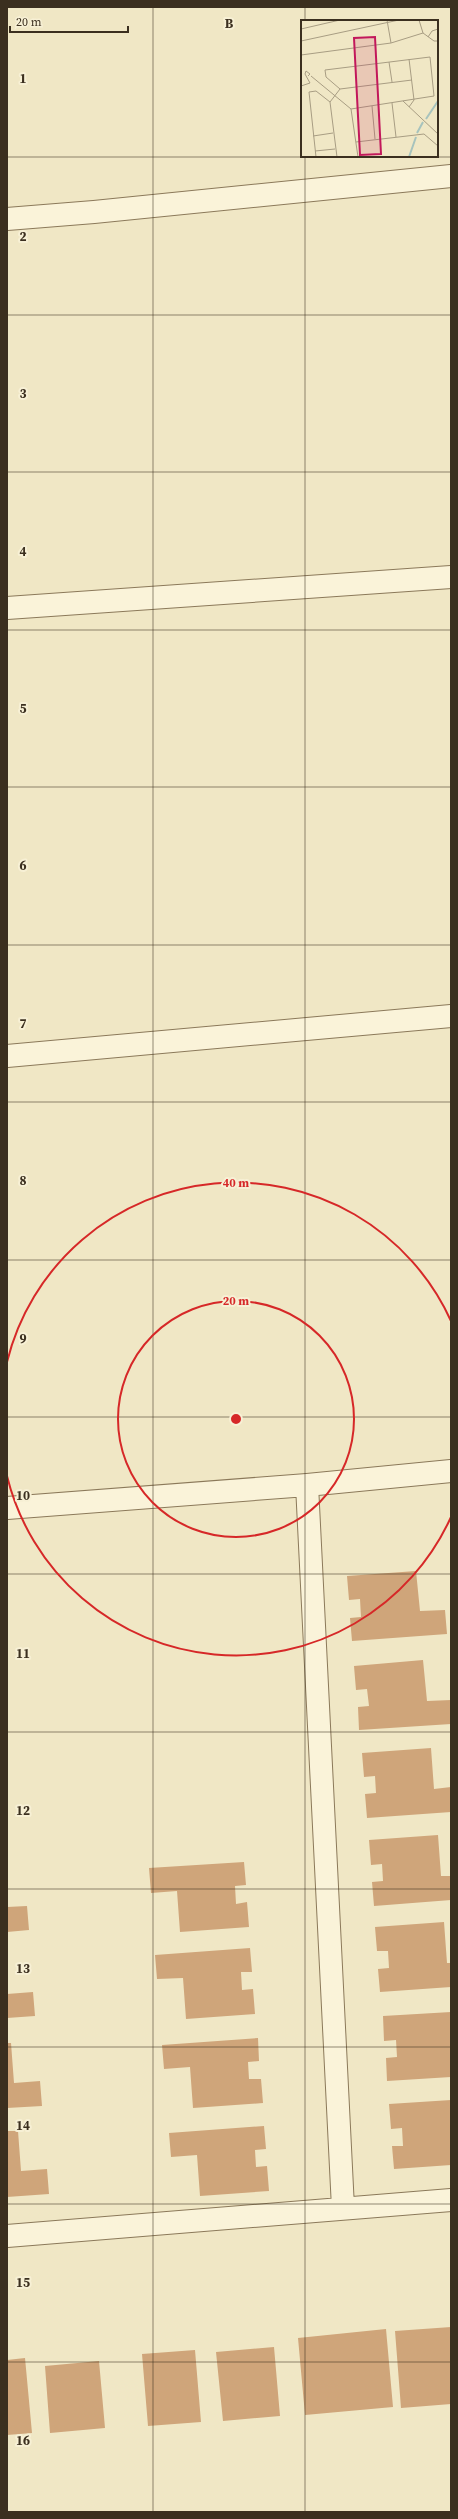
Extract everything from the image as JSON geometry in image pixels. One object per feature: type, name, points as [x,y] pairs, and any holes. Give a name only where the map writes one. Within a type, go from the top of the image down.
[{"type":"street","points":[[7,218],[94,212],[451,176]]},
{"type":"street","points":[[7,608],[451,577]]},
{"type":"street","points":[[7,1056],[451,1016]]},
{"type":"street","points":[[7,1508],[307,1485],[451,1471]]},
{"type":"street","points":[[307,1485],[343,2208]]},
{"type":"street","points":[[7,2236],[451,2200]]},
{"type":"building","points":[[416,1571],[420,1611],[445,1610],[447,1634],[352,1641],[350,1618],[361,1617],[360,1599],[349,1600],[347,1576]]},
{"type":"building","points":[[423,1660],[427,1701],[451,1700],[451,1724],[359,1730],[358,1707],[369,1706],[367,1689],[356,1690],[354,1666]]},
{"type":"building","points":[[431,1748],[434,1789],[451,1787],[451,1812],[367,1818],[365,1794],[376,1793],[375,1776],[364,1777],[362,1753]]},
{"type":"building","points":[[438,1835],[441,1876],[451,1876],[451,1900],[374,1906],[372,1882],[383,1881],[382,1864],[371,1865],[369,1840]]},
{"type":"building","points":[[244,1862],[246,1885],[235,1886],[236,1904],[247,1902],[249,1927],[180,1932],[177,1891],[151,1893],[149,1868]]},
{"type":"building","points":[[27,1906],[29,1930],[7,1932],[7,1907]]},
{"type":"building","points":[[444,1922],[447,1963],[451,1963],[451,1987],[380,1992],[378,1969],[389,1968],[388,1951],[377,1951],[375,1927]]},
{"type":"building","points":[[250,1948],[252,1972],[241,1972],[242,1990],[253,1989],[255,2014],[186,2019],[183,1978],[157,1979],[155,1955]]},
{"type":"building","points":[[33,1992],[35,2016],[7,2018],[7,1994]]},
{"type":"building","points":[[451,2012],[451,2077],[387,2081],[386,2058],[397,2057],[396,2040],[384,2041],[383,2016]]},
{"type":"building","points":[[258,2038],[259,2061],[248,2062],[249,2079],[261,2079],[263,2103],[193,2108],[190,2067],[164,2069],[162,2045]]},
{"type":"building","points":[[7,2043],[11,2043],[14,2083],[40,2081],[42,2106],[7,2108]]},
{"type":"building","points":[[451,2100],[451,2165],[394,2169],[392,2146],[403,2146],[402,2128],[391,2129],[389,2104]]},
{"type":"building","points":[[264,2126],[266,2149],[255,2150],[256,2167],[267,2166],[269,2191],[200,2196],[197,2155],[171,2157],[169,2133]]},
{"type":"building","points":[[7,2131],[18,2131],[21,2171],[47,2169],[49,2194],[7,2197]]},
{"type":"building","points":[[451,2327],[451,2404],[401,2408],[395,2331]]},
{"type":"building","points":[[386,2329],[393,2407],[305,2415],[298,2338]]},
{"type":"building","points":[[274,2347],[280,2416],[223,2421],[216,2352]]},
{"type":"building","points":[[195,2350],[201,2422],[148,2426],[142,2354]]},
{"type":"building","points":[[25,2358],[32,2433],[7,2435],[7,2360]]},
{"type":"building","points":[[99,2361],[105,2428],[50,2433],[45,2366]]}]
